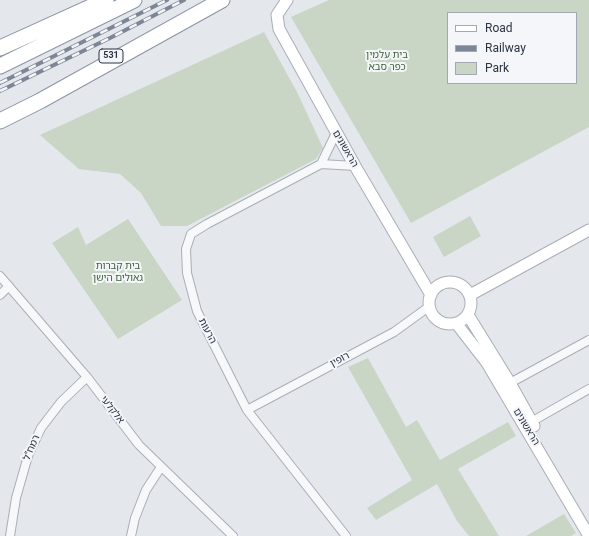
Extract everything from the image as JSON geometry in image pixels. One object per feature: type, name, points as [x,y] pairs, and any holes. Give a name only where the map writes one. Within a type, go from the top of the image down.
[{"type":"highway","points":[[0,48],[106,0]]},
{"type":"highway","points":[[0,66],[134,0]]},
{"type":"highway","points":[[0,121],[40,101],[221,0]]},
{"type":"highway","name":"531","points":[[0,110],[118,53],[221,0]]},
{"type":"street","name":"הראשונים","points":[[287,0],[277,15],[279,29],[431,300]]},
{"type":"street","points":[[336,133],[321,164],[355,166]]},
{"type":"street","name":"הרעות","points":[[321,164],[207,224],[191,234],[186,249],[188,273],[197,311],[248,410],[347,536]]},
{"type":"street","points":[[470,296],[589,230]]},
{"type":"street","name":"אלקלעי","points":[[0,276],[87,377],[139,445],[233,536]]},
{"type":"street","points":[[454,283],[466,290],[470,296],[471,302],[468,315],[456,323],[442,322],[432,313],[431,300],[441,285],[454,283]]},
{"type":"street","points":[[0,295],[9,286]]},
{"type":"street","name":"רופין","points":[[248,410],[352,353],[394,332],[431,300]]},
{"type":"street","name":"הראשונים","points":[[468,315],[510,383],[589,522]]},
{"type":"street","name":"הראשונים","points":[[456,323],[473,344],[494,375],[589,536]]},
{"type":"street","points":[[510,383],[589,340]]},
{"type":"street","name":"רמח\"ל","points":[[10,536],[16,498],[28,456],[41,428],[61,402],[87,377]]},
{"type":"street","points":[[531,422],[589,389]]},
{"type":"street","points":[[131,536],[135,518],[146,490],[161,467]]},
{"type":"green space","name":"בית עלמין כפר סבא","points":[[329,0],[589,0],[589,127],[411,223],[291,17]]},
{"type":"green space","points":[[264,32],[298,94],[323,148],[316,159],[187,226],[161,226],[141,193],[120,174],[79,169],[40,135]]},
{"type":"green space","points":[[470,216],[481,236],[444,257],[433,237]]},
{"type":"green space","name":"בית קברות גאולים הישן","points":[[128,219],[182,300],[118,339],[52,243],[78,227],[86,245]]},
{"type":"green space","points":[[368,358],[406,427],[417,420],[440,460],[508,422],[516,436],[458,469],[499,536],[469,536],[457,521],[437,484],[376,520],[367,508],[412,480],[348,367]]},
{"type":"green space","points":[[564,514],[576,533],[571,536],[526,536]]},
{"type":"railway","points":[[0,83],[167,0]]},
{"type":"railway","points":[[0,91],[110,38],[184,0]]}]
